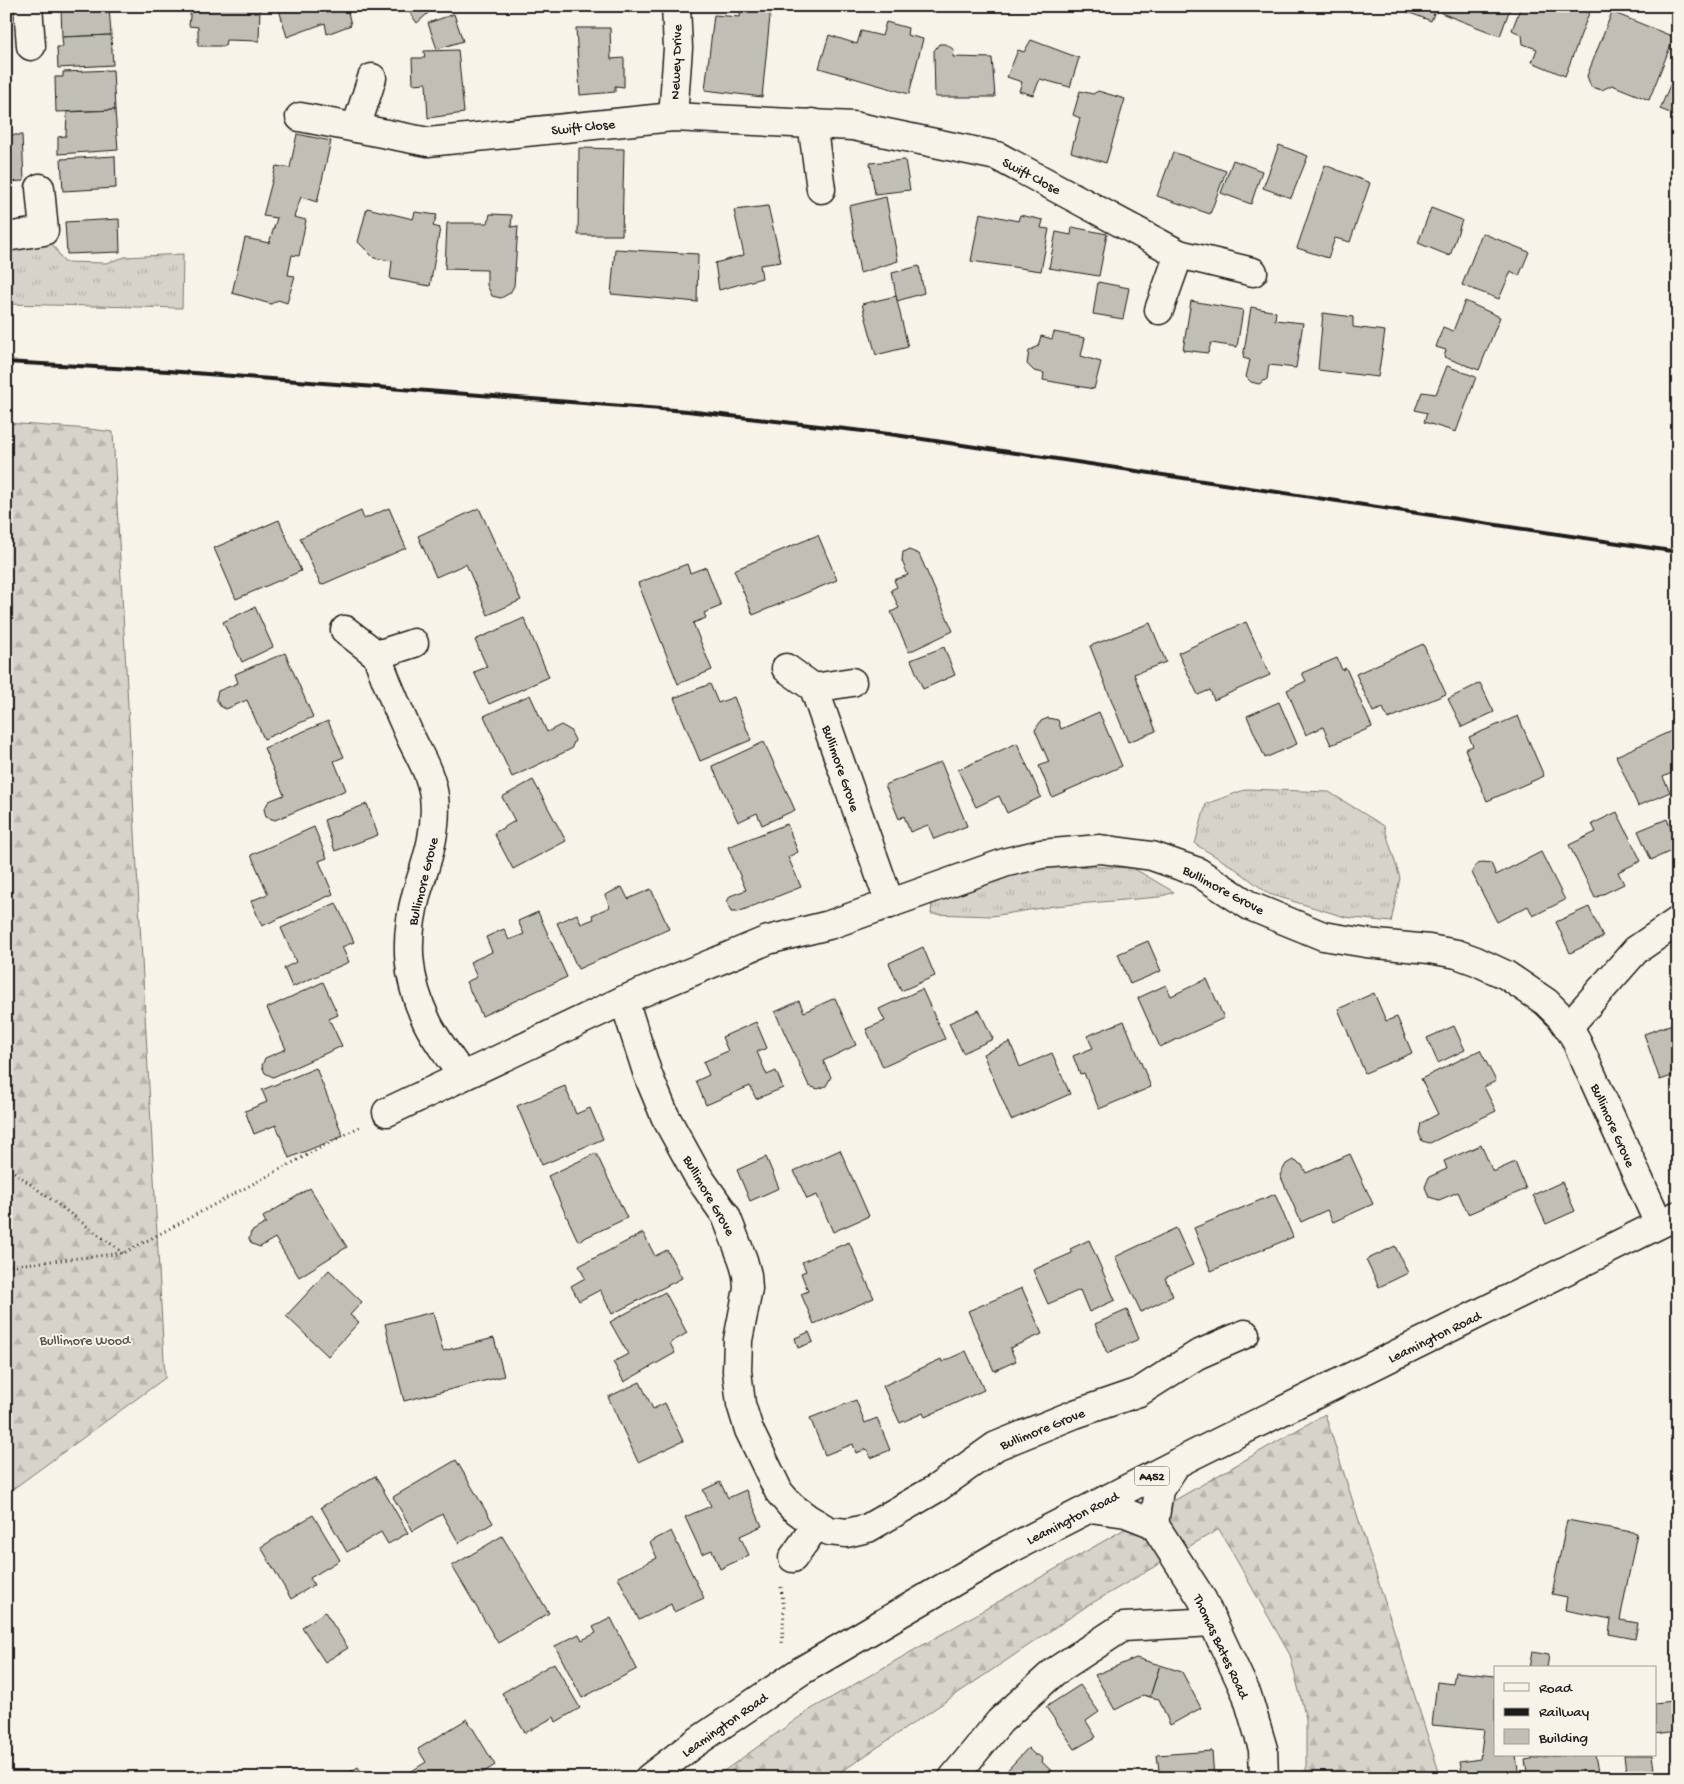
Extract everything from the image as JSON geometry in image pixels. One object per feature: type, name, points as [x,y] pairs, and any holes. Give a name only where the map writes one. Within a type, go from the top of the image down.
[{"type":"street","points":[[28,6],[31,46]]},
{"type":"street","name":"Newey Drive","points":[[673,117],[678,48],[676,6]]},
{"type":"street","points":[[356,128],[372,78]]},
{"type":"street","name":"Swift Close","points":[[300,117],[428,142],[673,117],[853,126],[997,156],[1180,254],[1253,272]]},
{"type":"street","points":[[812,123],[821,189]]},
{"type":"street","points":[[6,236],[44,231],[40,188]]},
{"type":"street","points":[[1159,310],[1180,254]]},
{"type":"street","points":[[345,630],[377,655],[414,643]]},
{"type":"street","name":"Bullimore Grove","points":[[377,655],[387,686],[430,777],[434,795],[435,830],[411,915],[408,934],[410,975],[427,1022],[462,1076]]},
{"type":"street","points":[[786,668],[814,688],[852,682]]},
{"type":"street","name":"Bullimore Grove","points":[[814,688],[890,904]]},
{"type":"street","name":"Bullimore Grove","points":[[387,1112],[624,1000],[768,940],[830,925],[1007,862],[1041,854],[1100,849],[1143,855],[1198,872],[1250,906],[1323,936],[1457,954],[1506,975],[1529,989],[1546,1002],[1568,1027],[1668,1220]]},
{"type":"street","points":[[1568,1027],[1636,950],[1678,921]]},
{"type":"street","name":"Bullimore Grove","points":[[624,1000],[648,1075],[664,1116],[698,1176],[726,1216],[743,1260],[748,1289],[738,1340],[737,1371],[741,1404],[749,1430],[779,1492],[791,1506],[829,1531],[847,1533],[868,1528],[937,1488],[996,1446],[1075,1414],[1139,1392],[1196,1356],[1245,1334]]},
{"type":"street","name":"Leamington Road","points":[[649,1778],[692,1745],[780,1685],[846,1644],[1008,1550],[1177,1463],[1668,1220]]},
{"type":"street","points":[[1090,1508],[1126,1513],[1154,1524],[1159,1490],[1177,1463]]},
{"type":"street","points":[[793,1558],[817,1524]]},
{"type":"street","name":"Thomas Bates Road","points":[[1154,1524],[1202,1599],[1247,1695],[1264,1749],[1264,1778]]},
{"type":"street","points":[[953,1778],[1000,1721],[1054,1672],[1123,1627],[1213,1622]]},
{"type":"path","points":[[6,1266],[124,1253],[387,1112]]},
{"type":"path","points":[[6,1166],[124,1253]]},
{"type":"path","points":[[780,1584],[784,1609],[780,1685]]},
{"type":"green space","points":[[44,231],[64,262],[106,263],[125,257],[183,254],[182,308],[6,304],[6,237]]},
{"type":"green space","name":"Bullimore Wood","points":[[6,423],[113,432],[165,1378],[6,1494]]},
{"type":"green space","points":[[1247,789],[1329,792],[1384,826],[1400,878],[1391,922],[1345,917],[1269,894],[1233,867],[1195,844],[1206,804]]},
{"type":"green space","points":[[1037,865],[1133,868],[1174,892],[1159,897],[1054,906],[992,916],[931,914],[932,903]]},
{"type":"green space","points":[[1325,1414],[1441,1778],[1306,1778],[1306,1719],[1290,1655],[1219,1529],[1087,1606],[832,1778],[714,1778],[808,1711]]},
{"type":"building","points":[[109,6],[111,35],[62,37],[61,8]]},
{"type":"building","points":[[191,6],[260,6],[259,41],[226,40],[225,46],[198,46],[198,27],[189,26]]},
{"type":"building","points":[[278,6],[349,6],[350,12],[348,12],[351,25],[327,34],[325,23],[287,37]]},
{"type":"building","points":[[405,6],[436,6],[417,23]]},
{"type":"building","points":[[741,6],[771,6],[762,97],[705,90],[714,15],[740,17]]},
{"type":"building","points":[[1392,6],[1437,6],[1431,21]]},
{"type":"building","points":[[1444,6],[1511,6],[1500,36],[1441,13]]},
{"type":"building","points":[[1521,6],[1586,6],[1591,8],[1565,76],[1532,62],[1537,49],[1523,44],[1522,35],[1512,30]]},
{"type":"building","points":[[1612,12],[1674,37],[1649,100],[1612,85],[1602,90],[1591,87],[1587,76]]},
{"type":"building","points":[[454,14],[463,41],[437,49],[428,23]]},
{"type":"building","points":[[886,22],[908,28],[907,35],[923,39],[909,94],[819,68],[829,35],[857,44],[861,31],[882,36]]},
{"type":"building","points":[[576,28],[610,28],[611,59],[624,58],[624,87],[615,86],[615,92],[580,95]]},
{"type":"building","points":[[111,35],[113,65],[58,68],[57,47],[63,47],[62,37]]},
{"type":"building","points":[[1031,40],[1079,58],[1070,87],[1040,79],[1033,95],[1019,91],[1022,82],[1007,77],[1018,50],[1024,52]]},
{"type":"building","points":[[939,44],[946,44],[954,50],[953,57],[992,58],[995,97],[935,97],[934,51]]},
{"type":"building","points":[[458,50],[464,113],[428,118],[426,83],[413,84],[412,58],[425,58],[424,51]]},
{"type":"building","points":[[1678,66],[1678,116],[1660,109]]},
{"type":"building","points":[[113,70],[115,110],[56,112],[55,77],[63,77],[63,72]]},
{"type":"building","points":[[1080,91],[1093,94],[1098,91],[1125,99],[1106,163],[1071,152],[1080,118],[1073,115]]},
{"type":"building","points":[[115,110],[118,150],[58,154],[58,137],[66,136],[67,112]]},
{"type":"building","points":[[297,134],[331,141],[317,202],[301,197],[294,217],[306,220],[299,256],[292,255],[288,275],[295,276],[287,303],[278,300],[271,304],[232,293],[245,238],[269,243],[277,218],[263,216],[276,166],[290,168]]},
{"type":"building","points":[[6,135],[22,135],[24,181],[6,182]]},
{"type":"building","points":[[1279,145],[1308,156],[1291,198],[1263,188]]},
{"type":"building","points":[[579,148],[624,149],[622,235],[578,235]]},
{"type":"building","points":[[1173,152],[1226,171],[1210,214],[1157,196]]},
{"type":"building","points":[[115,156],[116,188],[63,191],[61,159]]},
{"type":"building","points":[[905,160],[910,190],[875,194],[870,163]]},
{"type":"building","points":[[1233,160],[1262,171],[1251,204],[1221,193]]},
{"type":"building","points":[[1325,165],[1370,183],[1350,242],[1335,238],[1328,258],[1297,248]]},
{"type":"building","points":[[886,197],[898,261],[860,273],[849,206]]},
{"type":"building","points":[[768,206],[781,262],[760,265],[762,278],[719,290],[715,263],[744,255],[734,210]]},
{"type":"building","points":[[367,208],[413,219],[415,212],[437,215],[433,226],[440,228],[430,286],[390,279],[392,261],[374,258],[358,242]]},
{"type":"building","points":[[1431,208],[1462,220],[1450,256],[1418,243]]},
{"type":"building","points":[[980,213],[1018,221],[1020,215],[1043,220],[1041,228],[1049,229],[1041,271],[971,261]]},
{"type":"building","points":[[490,214],[512,215],[511,227],[518,226],[514,286],[510,293],[501,298],[492,296],[487,285],[487,270],[445,269],[447,223],[488,223]]},
{"type":"building","points":[[119,219],[120,252],[67,254],[65,222]]},
{"type":"building","points":[[1072,227],[1107,234],[1099,276],[1049,268],[1056,232],[1071,235]]},
{"type":"building","points":[[1482,233],[1529,252],[1519,276],[1511,271],[1499,299],[1462,285]]},
{"type":"building","points":[[615,249],[698,254],[697,302],[611,294]]},
{"type":"building","points":[[919,266],[924,293],[897,301],[892,273]]},
{"type":"building","points":[[1098,282],[1129,288],[1123,319],[1093,314]]},
{"type":"building","points":[[896,296],[908,347],[876,355],[862,304]]},
{"type":"building","points":[[1191,301],[1243,310],[1237,347],[1211,343],[1208,353],[1183,350]]},
{"type":"building","points":[[1465,301],[1500,317],[1479,370],[1444,357],[1446,350],[1436,347],[1443,327],[1453,331]]},
{"type":"building","points":[[1251,307],[1276,312],[1275,320],[1303,323],[1296,368],[1269,365],[1267,379],[1259,384],[1251,382],[1246,377],[1250,360],[1243,358]]},
{"type":"building","points":[[1323,313],[1353,317],[1353,327],[1385,331],[1378,377],[1318,370]]},
{"type":"building","points":[[1054,332],[1085,338],[1081,356],[1101,362],[1094,389],[1043,380],[1044,373],[1034,371],[1027,364],[1029,351],[1038,346],[1041,336],[1052,339]]},
{"type":"building","points":[[1447,366],[1476,377],[1456,432],[1424,422],[1427,413],[1415,410],[1422,392],[1436,394]]},
{"type":"building","points":[[389,508],[406,548],[321,585],[300,538],[361,511],[364,519]]},
{"type":"building","points":[[479,508],[521,600],[488,615],[466,564],[436,577],[418,536]]},
{"type":"building","points":[[279,520],[301,571],[236,599],[214,548]]},
{"type":"building","points":[[818,535],[837,580],[753,615],[734,570]]},
{"type":"building","points":[[909,550],[919,554],[953,631],[909,652],[891,612],[899,608],[891,590],[897,587],[894,580],[908,575],[902,561],[903,552]]},
{"type":"building","points":[[687,564],[690,573],[706,567],[721,606],[704,613],[706,618],[693,623],[712,670],[678,684],[638,583]]},
{"type":"building","points":[[255,607],[273,647],[242,662],[223,622]]},
{"type":"building","points":[[524,618],[549,677],[489,704],[474,672],[487,667],[475,640]]},
{"type":"building","points":[[1246,622],[1270,675],[1214,700],[1210,690],[1198,695],[1178,653]]},
{"type":"building","points":[[1150,623],[1166,662],[1134,674],[1156,731],[1128,742],[1090,646]]},
{"type":"building","points":[[1423,644],[1446,694],[1388,719],[1383,708],[1373,712],[1356,674]]},
{"type":"building","points":[[944,647],[955,675],[923,689],[911,660]]},
{"type":"building","points":[[285,653],[313,717],[264,739],[247,700],[226,709],[220,706],[216,699],[218,691],[238,683],[235,674]]},
{"type":"building","points":[[1337,658],[1342,670],[1346,668],[1372,727],[1331,745],[1323,727],[1306,735],[1287,690],[1306,681],[1302,673]]},
{"type":"building","points":[[1480,683],[1494,712],[1462,727],[1448,699]]},
{"type":"building","points":[[710,684],[718,703],[734,697],[751,740],[700,761],[674,698]]},
{"type":"building","points":[[530,695],[547,732],[561,725],[570,730],[575,740],[571,749],[512,777],[484,716]]},
{"type":"building","points":[[1279,702],[1297,744],[1265,758],[1247,716]]},
{"type":"building","points":[[1099,712],[1122,766],[1052,797],[1039,766],[1049,762],[1035,730],[1041,721],[1048,718],[1058,720],[1061,729]]},
{"type":"building","points":[[1518,716],[1544,776],[1487,801],[1465,749],[1473,746],[1469,737]]},
{"type":"building","points":[[328,721],[344,757],[334,761],[346,790],[275,820],[266,817],[264,809],[269,801],[284,795],[264,748]]},
{"type":"building","points":[[1678,728],[1678,770],[1663,777],[1670,792],[1638,806],[1616,756]]},
{"type":"building","points":[[764,742],[795,810],[762,825],[757,813],[738,822],[712,766]]},
{"type":"building","points":[[1017,743],[1041,797],[1007,813],[999,796],[976,807],[958,770]]},
{"type":"building","points":[[941,762],[967,826],[934,839],[928,825],[910,832],[904,816],[899,819],[885,785]]},
{"type":"building","points":[[533,780],[566,841],[513,869],[494,833],[515,821],[502,797]]},
{"type":"building","points":[[367,804],[378,835],[335,851],[324,820]]},
{"type":"building","points":[[1617,812],[1641,861],[1618,872],[1624,884],[1595,898],[1569,845],[1596,832],[1592,824]]},
{"type":"building","points":[[1667,819],[1678,848],[1651,860],[1638,831]]},
{"type":"building","points":[[787,824],[798,852],[788,857],[801,887],[738,912],[731,912],[727,902],[730,896],[746,890],[728,847]]},
{"type":"building","points":[[314,827],[327,858],[319,861],[333,894],[262,926],[251,901],[268,894],[251,855]]},
{"type":"building","points":[[1541,852],[1565,900],[1533,916],[1528,906],[1497,922],[1472,873],[1476,865],[1483,862],[1491,863],[1496,875]]},
{"type":"building","points":[[622,887],[628,899],[651,889],[669,929],[578,969],[557,923],[577,914],[581,924],[594,919],[592,915],[610,907],[605,895]]},
{"type":"building","points":[[336,903],[354,942],[342,947],[349,962],[292,987],[284,968],[296,962],[281,928]]},
{"type":"building","points":[[1589,907],[1603,937],[1570,953],[1556,922]]},
{"type":"building","points":[[538,912],[567,977],[482,1016],[466,982],[477,977],[470,962],[492,952],[486,937],[504,929],[509,940],[524,934],[518,921]]},
{"type":"building","points":[[1148,941],[1161,971],[1130,984],[1118,954]]},
{"type":"building","points":[[923,947],[935,976],[901,991],[889,963]]},
{"type":"building","points":[[1207,979],[1224,1018],[1160,1047],[1138,998],[1166,985],[1171,996]]},
{"type":"building","points":[[323,982],[338,1015],[329,1019],[342,1046],[273,1077],[265,1073],[262,1066],[265,1058],[286,1049],[267,1008]]},
{"type":"building","points":[[922,989],[945,1039],[883,1067],[866,1029],[885,1021],[879,1009]]},
{"type":"building","points":[[1374,993],[1386,1021],[1397,1017],[1412,1053],[1365,1073],[1338,1009]]},
{"type":"building","points":[[835,998],[856,1045],[823,1061],[831,1077],[826,1086],[818,1089],[809,1086],[775,1012],[799,1001],[804,1012]]},
{"type":"building","points":[[979,1010],[993,1039],[963,1053],[949,1023]]},
{"type":"building","points":[[1124,1021],[1151,1087],[1099,1109],[1084,1073],[1080,1074],[1073,1056],[1093,1048],[1087,1036]]},
{"type":"building","points":[[756,1022],[767,1048],[757,1052],[767,1075],[776,1071],[783,1088],[756,1099],[750,1086],[706,1105],[696,1081],[709,1075],[703,1062],[728,1051],[722,1037]]},
{"type":"building","points":[[1678,1022],[1678,1074],[1660,1080],[1644,1034]]},
{"type":"building","points":[[1454,1026],[1465,1050],[1438,1063],[1427,1038]]},
{"type":"building","points":[[1010,1042],[1020,1067],[1052,1053],[1070,1094],[1011,1120],[983,1054]]},
{"type":"building","points":[[1480,1050],[1496,1081],[1484,1087],[1496,1111],[1430,1143],[1422,1141],[1419,1133],[1421,1123],[1438,1114],[1421,1079]]},
{"type":"building","points":[[316,1068],[343,1136],[289,1158],[276,1125],[254,1134],[245,1111],[267,1102],[262,1090]]},
{"type":"building","points":[[565,1086],[576,1114],[590,1108],[603,1139],[542,1165],[517,1106]]},
{"type":"building","points":[[1481,1145],[1493,1172],[1515,1162],[1526,1189],[1468,1214],[1458,1192],[1439,1200],[1429,1197],[1425,1187],[1429,1177],[1447,1169],[1444,1161]]},
{"type":"building","points":[[840,1150],[869,1216],[833,1232],[817,1195],[807,1199],[794,1171]]},
{"type":"building","points":[[596,1153],[627,1218],[578,1241],[548,1176]]},
{"type":"building","points":[[1350,1154],[1373,1204],[1333,1222],[1327,1210],[1301,1222],[1280,1175],[1286,1164],[1293,1160],[1302,1165],[1306,1173]]},
{"type":"building","points":[[766,1157],[779,1188],[750,1201],[737,1170]]},
{"type":"building","points":[[1562,1182],[1575,1211],[1546,1224],[1533,1195]]},
{"type":"building","points":[[310,1188],[347,1247],[299,1277],[275,1238],[260,1247],[252,1244],[249,1239],[251,1232],[266,1223],[263,1217]]},
{"type":"building","points":[[1275,1194],[1293,1237],[1211,1271],[1194,1228]]},
{"type":"building","points":[[1176,1228],[1193,1265],[1165,1278],[1173,1296],[1141,1312],[1115,1257]]},
{"type":"building","points":[[643,1233],[655,1256],[667,1250],[682,1278],[612,1314],[600,1290],[579,1301],[571,1286],[585,1278],[579,1266]]},
{"type":"building","points":[[1089,1240],[1115,1300],[1089,1312],[1080,1290],[1048,1304],[1033,1270],[1072,1253],[1070,1249]]},
{"type":"building","points":[[849,1242],[874,1298],[814,1324],[801,1294],[808,1291],[801,1273],[806,1271],[802,1262]]},
{"type":"building","points":[[1395,1246],[1408,1273],[1379,1287],[1366,1260]]},
{"type":"building","points":[[329,1270],[362,1302],[350,1315],[359,1322],[328,1356],[286,1316]]},
{"type":"building","points":[[1022,1288],[1042,1334],[1010,1348],[1016,1361],[994,1371],[968,1311]]},
{"type":"building","points":[[665,1292],[687,1333],[670,1343],[675,1353],[624,1382],[613,1362],[628,1354],[610,1322]]},
{"type":"building","points":[[1127,1310],[1139,1339],[1107,1353],[1095,1324]]},
{"type":"building","points":[[433,1312],[443,1351],[494,1338],[504,1376],[404,1401],[385,1324]]},
{"type":"building","points":[[809,1332],[813,1342],[798,1348],[795,1338]]},
{"type":"building","points":[[966,1351],[984,1390],[925,1417],[923,1413],[900,1423],[883,1386],[941,1359],[942,1362]]},
{"type":"building","points":[[640,1382],[653,1409],[665,1403],[683,1441],[638,1462],[608,1397]]},
{"type":"building","points":[[856,1400],[865,1423],[877,1418],[890,1450],[871,1458],[867,1449],[856,1453],[853,1444],[825,1455],[810,1418]]},
{"type":"building","points":[[456,1460],[493,1523],[459,1543],[442,1514],[413,1531],[393,1497]]},
{"type":"building","points":[[375,1476],[408,1533],[388,1544],[381,1532],[347,1552],[321,1507]]},
{"type":"building","points":[[720,1482],[728,1498],[746,1490],[762,1526],[740,1536],[749,1555],[720,1569],[712,1550],[702,1554],[685,1517],[711,1506],[703,1490]]},
{"type":"building","points":[[313,1515],[340,1560],[310,1578],[314,1585],[291,1599],[261,1547]]},
{"type":"building","points":[[1567,1520],[1637,1533],[1620,1620],[1638,1623],[1635,1639],[1609,1634],[1611,1619],[1565,1610],[1567,1597],[1552,1594]]},
{"type":"building","points":[[671,1531],[704,1598],[674,1612],[671,1604],[639,1620],[618,1577],[657,1558],[650,1542]]},
{"type":"building","points":[[502,1536],[549,1613],[498,1643],[452,1566]]},
{"type":"building","points":[[325,1612],[348,1648],[325,1662],[302,1627]]},
{"type":"building","points":[[611,1618],[637,1669],[582,1698],[555,1646],[579,1634],[582,1640],[596,1633],[593,1627]]},
{"type":"building","points":[[1532,1652],[1549,1655],[1547,1666],[1529,1666]]},
{"type":"building","points":[[1136,1658],[1160,1665],[1150,1697],[1143,1695],[1115,1710],[1095,1675]]},
{"type":"building","points":[[554,1663],[580,1708],[556,1722],[554,1717],[525,1733],[502,1693]]},
{"type":"building","points":[[1160,1665],[1182,1672],[1201,1708],[1170,1725],[1159,1699],[1150,1697]]},
{"type":"building","points":[[1455,1672],[1494,1676],[1494,1756],[1516,1756],[1519,1778],[1463,1778],[1460,1762],[1480,1759],[1484,1730],[1432,1725],[1437,1682],[1453,1684]]},
{"type":"building","points":[[1080,1685],[1099,1712],[1086,1721],[1096,1737],[1075,1749],[1046,1707]]},
{"type":"building","points":[[1673,1701],[1676,1731],[1656,1734],[1656,1703]]},
{"type":"building","points":[[467,1719],[495,1765],[481,1774],[483,1778],[401,1778],[426,1762],[418,1749]]},
{"type":"building","points":[[1028,1748],[1035,1755],[1043,1759],[1042,1762],[1059,1778],[1000,1778]]},
{"type":"building","points":[[1212,1751],[1214,1778],[1160,1778],[1157,1755]]},
{"type":"building","points":[[1548,1756],[1595,1756],[1599,1778],[1528,1778],[1525,1760]]},
{"type":"building","points":[[1624,1756],[1652,1756],[1654,1769],[1626,1773]]},
{"type":"building","points":[[358,1767],[365,1778],[341,1778]]},
{"type":"railway","points":[[6,362],[168,371],[687,411],[889,434],[1678,552]]}]
